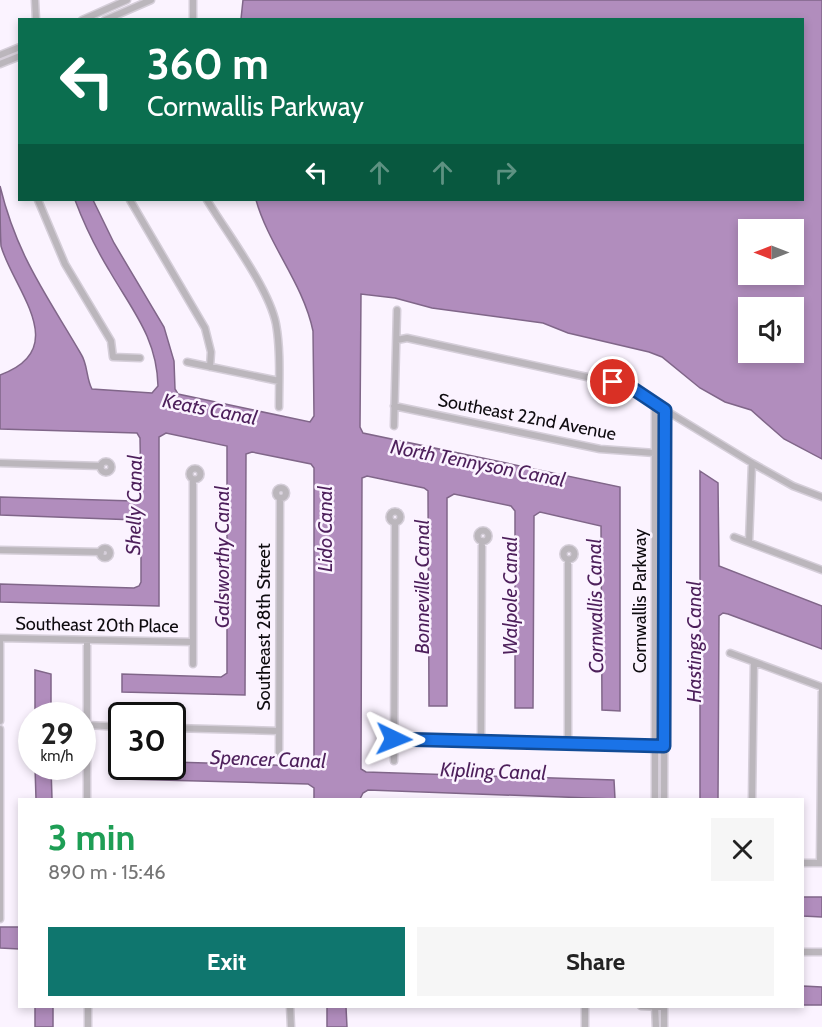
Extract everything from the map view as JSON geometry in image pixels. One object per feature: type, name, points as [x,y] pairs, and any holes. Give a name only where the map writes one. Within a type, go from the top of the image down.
[{"type":"street","points":[[35,0],[36,18]]},
{"type":"street","points":[[86,18],[126,0],[125,18]]},
{"type":"street","points":[[109,18],[151,0]]},
{"type":"street","points":[[193,0],[193,18]]},
{"type":"street","points":[[0,55],[18,47]]},
{"type":"street","points":[[0,64],[18,57]]},
{"type":"street","points":[[38,201],[65,264],[111,342],[113,357],[140,358]]},
{"type":"street","points":[[131,201],[205,328],[211,352],[210,367]]},
{"type":"street","points":[[208,201],[272,311],[278,340],[279,407]]},
{"type":"street","points":[[394,426],[394,345],[397,340],[397,310]]},
{"type":"street","points":[[397,340],[407,338],[613,382],[635,390],[752,464],[794,486],[822,497]]},
{"type":"street","points":[[187,362],[279,381]]},
{"type":"street","name":"Cornwallis Parkway","points":[[655,404],[655,798]]},
{"type":"street","name":"Southeast 22nd Avenue","points":[[394,406],[606,450],[656,453]]},
{"type":"street","name":"Cornwallis Parkway","points":[[664,798],[665,410]]},
{"type":"street","points":[[0,463],[100,466]]},
{"type":"street","points":[[749,542],[752,464]]},
{"type":"street","points":[[193,480],[193,664]]},
{"type":"street","name":"Southeast 28th Street","points":[[279,756],[280,498]]},
{"type":"street","points":[[394,761],[395,523]]},
{"type":"street","points":[[734,537],[822,570]]},
{"type":"street","points":[[481,742],[482,541]]},
{"type":"street","points":[[0,550],[101,552]]},
{"type":"street","points":[[568,560],[568,744]]},
{"type":"street","points":[[655,611],[664,611]]},
{"type":"street","points":[[0,638],[0,721]]},
{"type":"street","name":"Southeast 20th Place","points":[[0,638],[193,642]]},
{"type":"street","points":[[87,640],[87,702]]},
{"type":"street","points":[[730,653],[822,687],[821,863],[804,862]]},
{"type":"street","points":[[752,798],[754,662]]},
{"type":"street","points":[[186,728],[279,731]]},
{"type":"street","points":[[0,729],[0,920]]},
{"type":"street","points":[[394,739],[664,746]]},
{"type":"street","points":[[87,780],[87,798]]},
{"type":"street","points":[[804,952],[822,952]]},
{"type":"street","points":[[88,1008],[88,1027]]},
{"type":"street","points":[[290,1008],[291,1027]]},
{"type":"street","points":[[585,1008],[585,1027]]},
{"type":"street","points":[[655,1008],[656,1027]]},
{"type":"street","points":[[664,1008],[664,1027]]},
{"type":"water","points":[[243,0],[822,0],[822,459],[784,439],[751,410],[725,402],[700,388],[662,357],[649,352],[568,333],[543,323],[432,308],[395,298],[361,294],[360,427],[363,433],[620,487],[620,711],[602,710],[601,526],[540,512],[534,516],[533,708],[515,708],[515,511],[511,506],[454,494],[447,498],[447,706],[429,706],[428,491],[424,488],[367,476],[362,478],[361,769],[366,772],[614,780],[615,798],[368,790],[360,798],[314,798],[314,788],[308,784],[159,780],[186,780],[186,762],[307,766],[314,763],[314,468],[311,464],[252,452],[246,454],[245,695],[122,692],[122,674],[221,677],[227,673],[227,446],[166,433],[159,437],[159,606],[0,602],[0,584],[134,588],[139,586],[141,582],[141,525],[137,520],[0,515],[0,497],[134,501],[139,500],[141,495],[140,438],[137,433],[0,429],[0,375],[21,364],[33,350],[36,334],[25,299],[1,246],[0,186],[24,254],[44,293],[83,358],[92,389],[152,393],[158,386],[157,369],[142,325],[99,253],[75,201],[93,201],[114,243],[164,327],[174,361],[175,389],[178,394],[310,422],[314,416],[313,331],[302,297],[269,233],[256,201],[804,201],[804,18],[241,18]]},
{"type":"water","points":[[700,471],[718,483],[719,566],[822,606],[822,649],[728,614],[723,613],[719,616],[718,798],[700,798]]},
{"type":"water","points":[[35,670],[51,674],[51,702],[35,702]]},
{"type":"water","points":[[35,780],[51,780],[52,798],[36,798]]},
{"type":"water","points":[[804,897],[822,897],[822,917],[804,916]]},
{"type":"water","points":[[0,927],[18,927],[18,949],[0,948]]},
{"type":"water","points":[[804,986],[822,987],[822,1005],[804,1005]]},
{"type":"water","points":[[35,1008],[53,1008],[53,1027],[35,1027]]},
{"type":"water","points":[[327,1008],[346,1008],[347,1027],[327,1027]]},
{"type":"route","points":[[394,739],[664,746],[663,423],[665,410],[635,390],[613,382]]},
{"type":"water label","name":"Keats Canal","points":[[210,409]]},
{"type":"water label","name":"North Tennyson Canal","points":[[478,463]]},
{"type":"water label","name":"Shelly Canal","points":[[134,505]]},
{"type":"water label","name":"Lido Canal","points":[[325,529]]},
{"type":"water label","name":"Galsworthy Canal","points":[[222,557]]},
{"type":"water label","name":"Bonneville Canal","points":[[422,587]]},
{"type":"water label","name":"Walpole Canal","points":[[510,596]]},
{"type":"water label","name":"Cornwallis Canal","points":[[595,606]]},
{"type":"water label","name":"Hastings Canal","points":[[694,642]]},
{"type":"water label","name":"Spencer Canal","points":[[268,759]]},
{"type":"water label","name":"Kipling Canal","points":[[493,771]]}]
